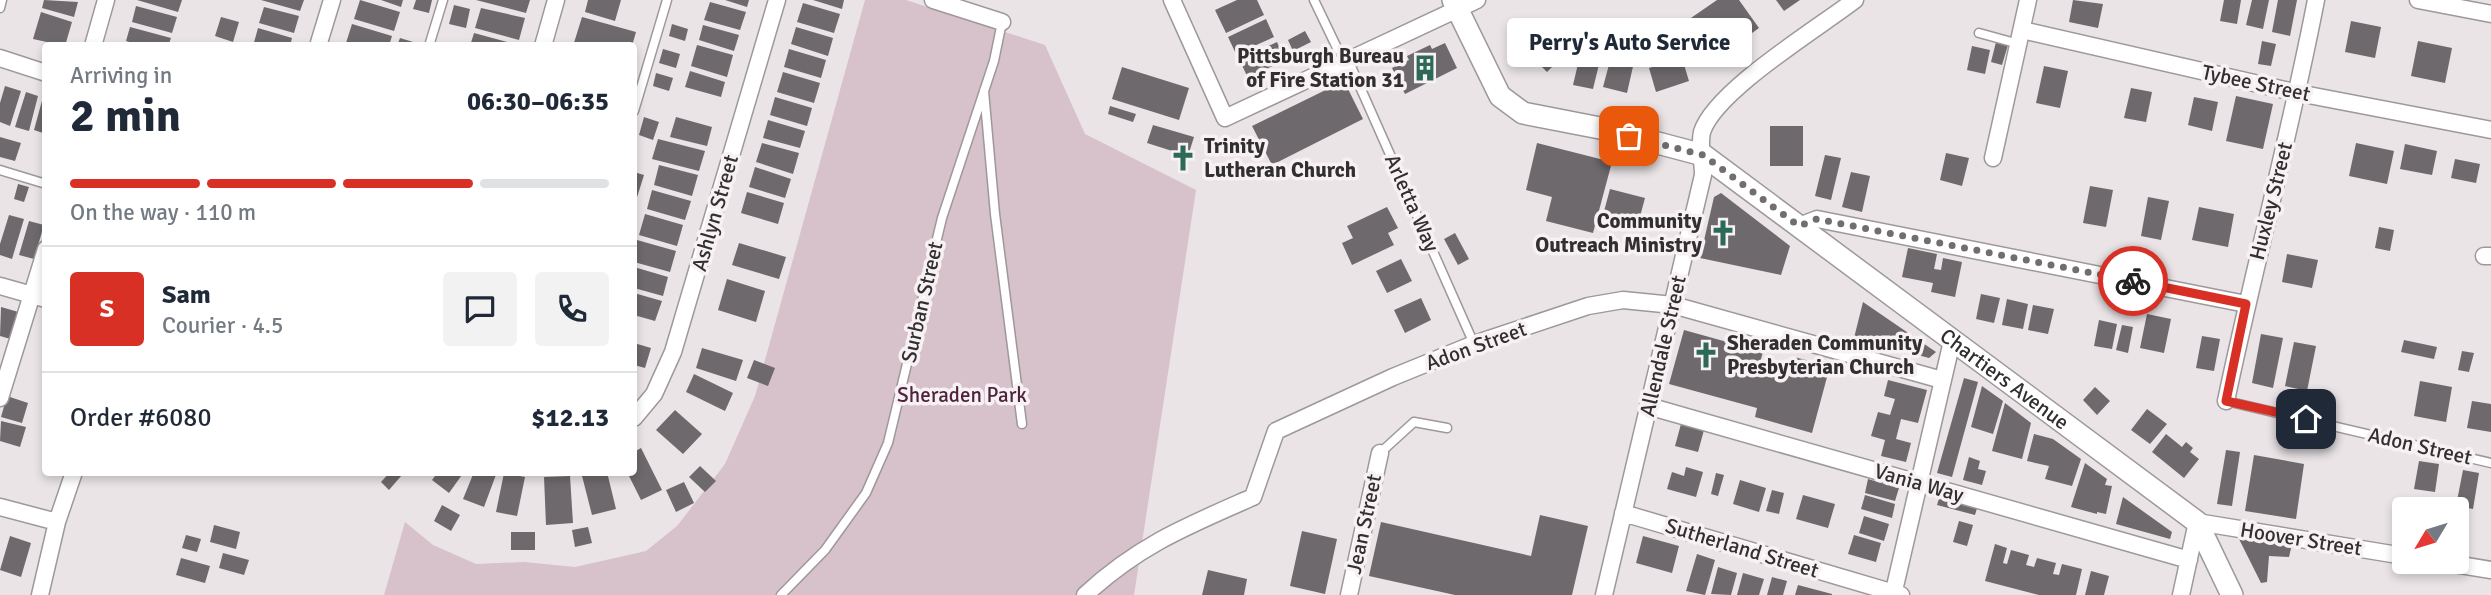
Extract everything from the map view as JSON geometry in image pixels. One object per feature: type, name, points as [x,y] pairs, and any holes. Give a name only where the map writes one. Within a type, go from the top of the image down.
[{"type":"street","points":[[94,42],[106,0]]},
{"type":"street","points":[[319,42],[332,0]]},
{"type":"street","points":[[544,42],[556,0]]},
{"type":"street","name":"Ashlyn Street","points":[[637,414],[654,394],[673,352],[777,0]]},
{"type":"street","points":[[933,0],[1002,22]]},
{"type":"street","points":[[1172,0],[1224,118],[1349,62],[1463,3]]},
{"type":"street","name":"Allendale Street","points":[[1604,595],[1703,175],[1702,133],[1718,103],[1855,0]]},
{"type":"street","points":[[1993,158],[2028,0]]},
{"type":"street","name":"Huxley Street","points":[[2226,401],[2246,304],[2298,93],[2316,0]]},
{"type":"street","points":[[2418,0],[2491,14]]},
{"type":"street","name":"Chartiers Avenue","points":[[1463,3],[1500,96],[1523,113],[1605,129],[1703,155],[2197,522],[2232,595]]},
{"type":"street","name":"Tybee Street","points":[[2020,37],[2491,130]]},
{"type":"street","points":[[0,58],[42,72]]},
{"type":"street","points":[[1799,226],[1817,219],[2246,304]]},
{"type":"street","points":[[0,396],[39,297],[42,276]]},
{"type":"street","points":[[0,286],[39,297]]},
{"type":"street","name":"Adon Street","points":[[1085,595],[1107,575],[1156,540],[1253,497],[1266,452],[1276,431],[1392,377],[1474,344],[1588,306],[1623,300],[1673,305],[1942,380]]},
{"type":"street","points":[[1896,594],[1952,341]]},
{"type":"street","name":"Vania Way","points":[[1648,406],[2189,560]]},
{"type":"street","name":"Jean Street","points":[[1349,595],[1380,453]]},
{"type":"street","points":[[40,595],[57,522],[73,476]]},
{"type":"street","points":[[0,507],[57,522]]},
{"type":"street","name":"Sutherland Street","points":[[1623,513],[1896,594]]},
{"type":"street","points":[[2181,595],[2197,522]]},
{"type":"street","name":"Hoover Street","points":[[2197,522],[2392,554]]},
{"type":"street","points":[[2469,566],[2491,570]]},
{"type":"lane","points":[[0,8],[2,0]]},
{"type":"lane","points":[[430,42],[443,0]]},
{"type":"lane","points":[[637,101],[667,0]]},
{"type":"lane","name":"Arletta Way","points":[[1314,0],[1337,48],[1349,62],[1474,344]]},
{"type":"lane","name":"Surban Street","points":[[781,595],[825,550],[859,502],[888,443],[942,218],[984,89],[1002,22]]},
{"type":"lane","name":"Tybee Street","points":[[1979,33],[2020,37]]},
{"type":"lane","points":[[984,89],[995,214],[1022,424]]},
{"type":"lane","points":[[0,170],[42,183]]},
{"type":"lane","name":"Adon Street","points":[[2226,401],[2491,463]]},
{"type":"lane","points":[[1380,453],[1414,422],[1447,428]]},
{"type":"green space","name":"Sheraden Park","points":[[865,0],[906,0],[1045,45],[1085,134],[1196,190],[1134,595],[384,595],[405,522],[433,545],[476,564],[524,562],[575,567],[646,551],[677,526],[725,464],[755,396]]},
{"type":"building","points":[[44,0],[78,2],[74,17],[42,8]]},
{"type":"building","points":[[137,0],[182,0],[178,12]]},
{"type":"building","points":[[261,0],[304,0],[300,11]]},
{"type":"building","points":[[360,0],[400,12],[394,31],[354,19]]},
{"type":"building","points":[[381,0],[403,0],[401,7]]},
{"type":"building","points":[[416,0],[432,0],[429,13],[413,9]]},
{"type":"building","points":[[476,0],[530,0],[526,13]]},
{"type":"building","points":[[588,0],[621,0],[615,21],[585,12]]},
{"type":"building","points":[[725,0],[749,0],[747,7]]},
{"type":"building","points":[[813,0],[844,0],[842,9]]},
{"type":"building","points":[[1237,0],[1257,0],[1264,15],[1226,33],[1215,10]]},
{"type":"building","points":[[1717,0],[1739,0],[1759,28],[1716,59],[1688,20]]},
{"type":"building","points":[[1776,0],[1800,0],[1784,11]]},
{"type":"building","points":[[2073,0],[2103,4],[2098,28],[2069,22]]},
{"type":"building","points":[[2224,0],[2241,0],[2237,24],[2220,21]]},
{"type":"building","points":[[2252,0],[2269,0],[2263,29],[2246,25]]},
{"type":"building","points":[[2278,0],[2297,0],[2290,36],[2272,32]]},
{"type":"building","points":[[710,2],[746,12],[740,30],[704,20]]},
{"type":"building","points":[[803,3],[840,14],[834,33],[797,22]]},
{"type":"building","points":[[454,5],[470,9],[466,28],[449,24]]},
{"type":"building","points":[[136,6],[177,17],[172,33],[132,22]]},
{"type":"building","points":[[264,7],[299,16],[294,33],[259,23]]},
{"type":"building","points":[[481,8],[525,18],[519,40],[475,28]]},
{"type":"building","points":[[41,12],[72,22],[66,42],[33,39]]},
{"type":"building","points":[[221,17],[239,22],[233,42],[215,36]]},
{"type":"building","points":[[582,17],[636,32],[633,42],[574,42]]},
{"type":"building","points":[[1266,19],[1274,37],[1236,54],[1228,37]]},
{"type":"building","points":[[2351,21],[2381,27],[2375,58],[2345,52]]},
{"type":"building","points":[[352,24],[392,36],[390,42],[346,42]]},
{"type":"building","points":[[672,24],[688,29],[685,41],[669,36]]},
{"type":"building","points":[[703,25],[739,35],[734,51],[699,40]]},
{"type":"building","points":[[130,27],[171,38],[170,42],[126,41]]},
{"type":"building","points":[[796,27],[833,38],[828,56],[791,44]]},
{"type":"building","points":[[1557,27],[1575,44],[1547,72],[1530,55]]},
{"type":"building","points":[[258,28],[292,38],[291,42],[254,42]]},
{"type":"building","points":[[1305,31],[1311,42],[1293,51],[1288,40]]},
{"type":"building","points":[[474,33],[507,42],[471,42]]},
{"type":"building","points":[[2262,41],[2276,44],[2271,66],[2258,64]]},
{"type":"building","points":[[2418,41],[2452,48],[2445,83],[2411,76]]},
{"type":"building","points":[[1277,42],[1285,60],[1248,78],[1239,59]]},
{"type":"building","points":[[1996,42],[2008,45],[2002,65],[1991,62]]},
{"type":"building","name":"Pittsburgh Bureau of Fire Station 31","points":[[1445,43],[1457,68],[1405,94],[1392,68],[1409,60],[1407,56],[1430,45],[1432,49]]},
{"type":"building","points":[[697,45],[733,55],[727,77],[691,66]]},
{"type":"building","points":[[1972,46],[1990,50],[1985,74],[1967,70]]},
{"type":"building","points":[[663,49],[680,54],[676,68],[659,63]]},
{"type":"building","points":[[789,49],[826,60],[821,78],[784,67]]},
{"type":"building","points":[[1581,51],[1601,56],[1593,89],[1573,85]]},
{"type":"building","points":[[1611,57],[1634,62],[1627,93],[1603,87]]},
{"type":"building","points":[[1682,58],[1689,81],[1656,92],[1649,68]]},
{"type":"building","points":[[2044,66],[2068,71],[2060,108],[2036,103]]},
{"type":"building","points":[[1122,67],[1189,88],[1179,120],[1112,99]]},
{"type":"building","points":[[690,71],[725,82],[721,97],[685,87]]},
{"type":"building","points":[[783,72],[820,83],[814,103],[777,92]]},
{"type":"building","points":[[656,73],[673,78],[669,91],[653,86]]},
{"type":"building","points":[[1344,81],[1363,119],[1272,165],[1252,126]]},
{"type":"building","points":[[5,86],[21,91],[10,126],[0,122],[0,103]]},
{"type":"building","points":[[2131,88],[2152,92],[2146,122],[2124,118]]},
{"type":"building","points":[[26,92],[38,96],[29,131],[15,127]]},
{"type":"building","points":[[2236,96],[2273,104],[2263,149],[2226,141]]},
{"type":"building","points":[[775,97],[812,108],[807,126],[770,115]]},
{"type":"building","points":[[2194,97],[2218,102],[2212,131],[2188,125]]},
{"type":"building","points":[[42,101],[42,133],[34,130]]},
{"type":"building","points":[[1110,106],[1136,114],[1133,122],[1108,114]]},
{"type":"building","points":[[644,117],[659,122],[653,140],[639,135]]},
{"type":"building","points":[[676,117],[712,127],[707,146],[670,137]]},
{"type":"building","points":[[768,120],[805,131],[800,148],[763,138]]},
{"type":"building","points":[[1153,125],[1194,137],[1188,156],[1147,143]]},
{"type":"building","points":[[1770,126],[1803,126],[1803,166],[1770,166]]},
{"type":"building","points":[[0,137],[21,143],[15,161],[0,157]]},
{"type":"building","points":[[658,139],[705,151],[699,171],[652,159]]},
{"type":"building","points":[[762,143],[799,153],[793,174],[756,162]]},
{"type":"building","points":[[1537,143],[1612,162],[1593,233],[1546,221],[1552,197],[1526,190]]},
{"type":"building","points":[[2356,143],[2394,151],[2387,184],[2349,176]]},
{"type":"building","points":[[2405,144],[2437,151],[2432,175],[2400,169]]},
{"type":"building","points":[[1946,153],[1969,158],[1962,186],[1940,180]]},
{"type":"building","points":[[1825,155],[1841,158],[1831,200],[1815,196]]},
{"type":"building","points":[[2455,159],[2480,164],[2476,183],[2451,178]]},
{"type":"building","points":[[659,165],[698,175],[692,196],[654,185]]},
{"type":"building","points":[[755,167],[791,179],[785,198],[749,187]]},
{"type":"building","points":[[1851,172],[1870,176],[1862,212],[1842,207]]},
{"type":"building","points":[[637,173],[644,175],[637,197]]},
{"type":"building","points":[[18,184],[29,187],[24,202],[14,199]]},
{"type":"building","points":[[2090,186],[2113,190],[2106,227],[2083,223]]},
{"type":"building","points":[[1610,189],[1645,198],[1638,224],[1603,215]]},
{"type":"building","points":[[652,190],[691,201],[685,220],[647,209]]},
{"type":"building","points":[[747,192],[784,203],[778,224],[741,213]]},
{"type":"building","points":[[1721,193],[1790,246],[1781,275],[1700,258],[1714,197]]},
{"type":"building","points":[[2148,197],[2169,201],[2161,240],[2141,236]]},
{"type":"building","points":[[1387,207],[1398,228],[1388,233],[1394,245],[1352,265],[1342,243],[1353,238],[1347,226]]},
{"type":"building","points":[[2199,207],[2234,214],[2228,247],[2192,240]]},
{"type":"building","points":[[645,214],[683,225],[677,246],[639,235]]},
{"type":"building","points":[[9,215],[24,219],[12,259],[0,255],[0,244]]},
{"type":"building","points":[[29,221],[42,224],[34,259],[19,255]]},
{"type":"building","points":[[2379,227],[2394,230],[2390,251],[2375,248]]},
{"type":"building","points":[[1455,233],[1469,259],[1458,265],[1444,239]]},
{"type":"building","points":[[637,240],[676,251],[670,272],[637,263]]},
{"type":"building","points":[[739,243],[786,257],[779,279],[732,265]]},
{"type":"building","points":[[1908,248],[1937,254],[1934,269],[1941,270],[1943,258],[1962,262],[1955,297],[1931,292],[1933,283],[1902,277]]},
{"type":"building","points":[[2287,254],[2318,260],[2312,288],[2282,282]]},
{"type":"building","points":[[1401,259],[1412,281],[1387,293],[1376,271]]},
{"type":"building","points":[[637,268],[668,277],[663,296],[637,289]]},
{"type":"building","points":[[727,279],[765,291],[756,322],[718,310]]},
{"type":"building","points":[[2141,293],[2158,296],[2156,308],[2139,305]]},
{"type":"building","points":[[637,294],[662,301],[655,321],[637,316]]},
{"type":"building","points":[[1981,294],[2000,298],[1994,323],[1976,319]]},
{"type":"building","points":[[1421,298],[1431,320],[1405,333],[1394,310]]},
{"type":"building","points":[[2007,299],[2028,304],[2023,329],[2002,325]]},
{"type":"building","points":[[1863,302],[1936,352],[1929,358],[1854,338]]},
{"type":"building","points":[[2033,305],[2054,309],[2048,334],[2028,330]]},
{"type":"building","points":[[1,307],[22,313],[14,340],[0,336]]},
{"type":"building","points":[[2147,314],[2171,319],[2164,353],[2140,348]]},
{"type":"building","points":[[2099,320],[2117,324],[2112,349],[2094,346]]},
{"type":"building","points":[[2122,325],[2133,327],[2128,353],[2116,350]]},
{"type":"building","points":[[1684,330],[1763,352],[1759,366],[1789,374],[1794,357],[1830,366],[1812,433],[1755,417],[1757,408],[1669,384]]},
{"type":"building","points":[[2261,334],[2283,338],[2273,388],[2252,383]]},
{"type":"building","points":[[2202,336],[2220,339],[2214,371],[2196,368]]},
{"type":"building","points":[[2404,340],[2437,347],[2434,359],[2401,352]]},
{"type":"building","points":[[2294,342],[2316,346],[2307,391],[2285,386]]},
{"type":"building","points":[[637,344],[651,348],[645,368],[637,366]]},
{"type":"building","points":[[702,348],[743,360],[736,381],[696,368]]},
{"type":"building","points":[[2462,351],[2474,353],[2469,372],[2458,370]]},
{"type":"building","points":[[754,360],[775,368],[768,386],[747,378]]},
{"type":"building","points":[[694,374],[733,393],[725,411],[686,392]]},
{"type":"building","points":[[1964,378],[1978,382],[1952,477],[1937,473]]},
{"type":"building","points":[[1888,380],[1927,390],[1918,423],[1901,419],[1896,439],[1911,443],[1906,462],[1881,456],[1885,440],[1871,436],[1878,412],[1890,415],[1895,399],[1884,396]]},
{"type":"building","points":[[2420,381],[2452,387],[2446,422],[2414,416]]},
{"type":"building","points":[[1982,386],[2003,401],[1993,434],[1971,427]]},
{"type":"building","points":[[2095,387],[2110,401],[2097,415],[2083,400]]},
{"type":"building","points":[[7,396],[28,403],[22,423],[1,417]]},
{"type":"building","points":[[2472,401],[2491,404],[2491,432],[2467,428]]},
{"type":"building","points":[[2005,403],[2031,423],[2022,459],[1992,451]]},
{"type":"building","points":[[2147,409],[2167,424],[2150,444],[2131,430]]},
{"type":"building","points":[[675,410],[702,434],[683,454],[656,430]]},
{"type":"building","points":[[1,421],[26,427],[20,447],[0,441]]},
{"type":"building","points":[[1681,424],[1704,430],[1698,452],[1675,446]]},
{"type":"building","points":[[2034,434],[2053,439],[2081,459],[2072,486],[2045,479],[2049,466],[2027,461]]},
{"type":"building","points":[[2166,434],[2182,447],[2186,442],[2193,448],[2190,452],[2199,459],[2184,478],[2152,452]]},
{"type":"building","points":[[641,448],[662,490],[641,500],[629,476],[637,476],[637,450]]},
{"type":"building","points":[[2226,450],[2240,452],[2232,506],[2217,504]]},
{"type":"building","points":[[2254,455],[2304,464],[2296,519],[2245,511]]},
{"type":"building","points":[[1969,457],[1980,461],[1978,469],[1986,471],[1982,485],[1963,480]]},
{"type":"building","points":[[2419,461],[2439,464],[2435,492],[2414,489]]},
{"type":"building","points":[[2085,463],[2107,479],[2105,485],[2112,486],[2106,514],[2071,507]]},
{"type":"building","points":[[700,466],[716,481],[705,492],[689,477]]},
{"type":"building","points":[[1686,467],[1703,472],[1696,497],[1667,489],[1672,472],[1684,476]]},
{"type":"building","points":[[2463,470],[2479,473],[2473,509],[2469,508],[2469,497],[2458,497]]},
{"type":"building","points":[[1716,473],[1724,475],[1718,496],[1711,494]]},
{"type":"building","points":[[386,476],[401,476],[389,490],[381,482]]},
{"type":"building","points":[[435,476],[461,476],[449,493],[432,480]]},
{"type":"building","points":[[472,476],[496,476],[484,507],[463,499]]},
{"type":"building","points":[[503,476],[525,477],[517,516],[496,512]]},
{"type":"building","points":[[570,476],[573,523],[546,525],[544,477]]},
{"type":"building","points":[[582,476],[608,476],[616,509],[592,515]]},
{"type":"building","points":[[1868,479],[1899,488],[1895,501],[1865,493]]},
{"type":"building","points":[[1740,480],[1766,488],[1759,512],[1733,504]]},
{"type":"building","points":[[684,482],[694,503],[676,512],[666,490]]},
{"type":"building","points":[[1772,490],[1784,493],[1779,514],[1766,511]]},
{"type":"building","points":[[1803,495],[1835,504],[1828,528],[1796,519]]},
{"type":"building","points":[[1865,495],[1895,504],[1892,518],[1861,509]]},
{"type":"building","points":[[1940,495],[1978,505],[1975,515],[1937,505]]},
{"type":"building","points":[[2123,497],[2172,532],[2170,539],[2116,524]]},
{"type":"building","points":[[442,505],[460,515],[451,531],[434,521]]},
{"type":"building","points":[[1540,515],[1588,526],[1572,595],[1455,595],[1369,576],[1381,522],[1531,556]]},
{"type":"building","points":[[1864,516],[1889,524],[1884,541],[1859,533]]},
{"type":"building","points":[[1959,521],[1973,525],[1967,546],[1953,542]]},
{"type":"building","points":[[214,525],[240,532],[236,549],[210,542]]},
{"type":"building","points":[[588,527],[592,543],[575,547],[572,530]]},
{"type":"building","points":[[1302,531],[1337,539],[1325,594],[1290,586]]},
{"type":"building","points":[[511,532],[535,532],[535,550],[511,550]]},
{"type":"building","points":[[2236,533],[2292,544],[2289,557],[2269,556],[2267,582],[2261,583]]},
{"type":"building","points":[[186,535],[201,539],[197,552],[182,548]]},
{"type":"building","points":[[1854,535],[1881,543],[1876,562],[1848,554]]},
{"type":"building","points":[[10,536],[31,543],[21,577],[0,570]]},
{"type":"building","points":[[1643,536],[1679,546],[1672,573],[1636,563]]},
{"type":"building","points":[[1995,544],[2007,548],[2003,563],[2007,564],[2011,550],[2029,555],[2026,565],[2034,567],[2037,558],[2056,563],[2053,574],[2059,575],[2062,564],[2082,569],[2076,595],[2039,595],[1985,581]]},
{"type":"building","points":[[223,553],[249,560],[244,575],[219,568]]},
{"type":"building","points":[[1697,554],[1715,560],[1705,595],[1686,591]]},
{"type":"building","points":[[181,558],[210,566],[205,583],[176,575]]},
{"type":"building","points":[[1718,567],[1737,573],[1731,595],[1711,594]]},
{"type":"building","points":[[1208,570],[1247,579],[1244,595],[1202,595]]},
{"type":"building","points":[[2091,571],[2109,576],[2104,595],[2085,595]]},
{"type":"building","points":[[1743,573],[1764,579],[1759,595],[1737,595]]},
{"type":"building","points":[[1772,577],[1787,581],[1783,595],[1767,595]]},
{"type":"building","points":[[1798,585],[1832,594],[1832,595],[1795,595]]},
{"type":"way so far","points":[[1629,136],[1703,155],[1799,226],[1817,219],[2133,281]]},
{"type":"place","name":"Pittsburgh Bureau of Fire Station 31","points":[[1425,68]]},
{"type":"place","name":"Perry's Auto Service","points":[[1629,136]]},
{"type":"place","name":"Trinity Lutheran Church","points":[[1183,158]]},
{"type":"place","name":"Community Outreach Ministry","points":[[1723,233]]},
{"type":"place","name":"Sheraden Community Presbyterian Church","points":[[1706,355]]},
{"type":"route","points":[[2133,281],[2246,304],[2226,401],[2306,419]]}]
